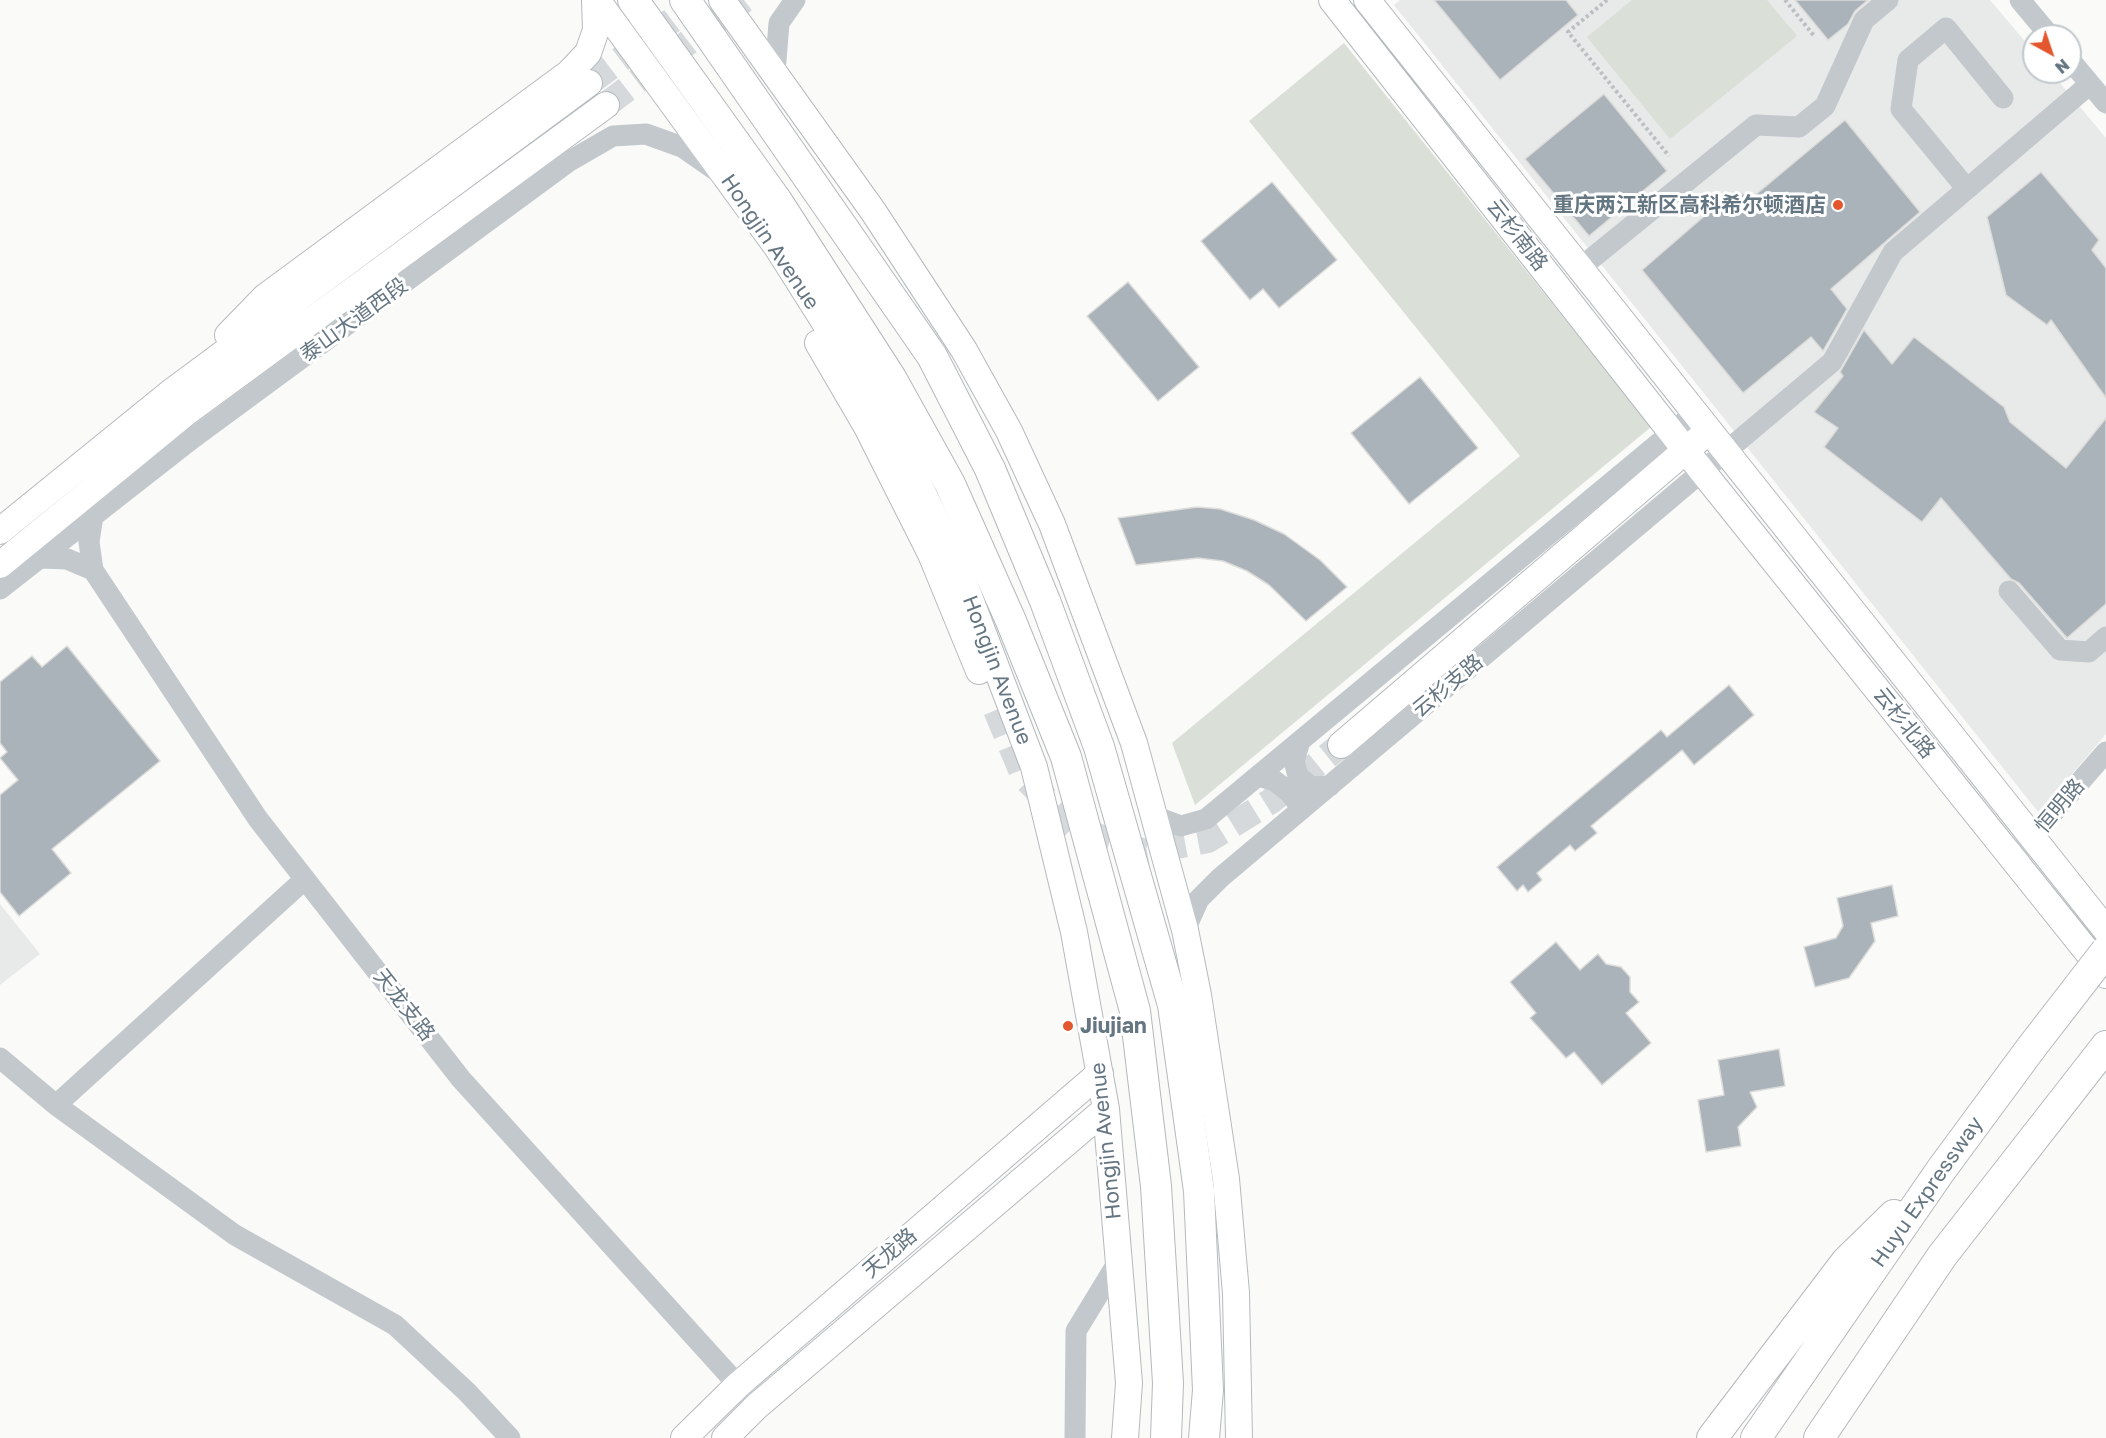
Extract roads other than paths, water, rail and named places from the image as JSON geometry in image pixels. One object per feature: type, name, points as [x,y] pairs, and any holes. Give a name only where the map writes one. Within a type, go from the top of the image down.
[{"type":"highway","name":"Hongjin Avenue","points":[[633,0],[777,201],[891,378],[950,484],[1011,621],[1066,757],[1135,1011],[1156,1186],[1168,1383],[1166,1438]]},
{"type":"highway","points":[[685,0],[933,356],[990,469],[1045,601],[1095,736],[1173,1005],[1199,1191],[1208,1390],[1204,1438]]},
{"type":"highway","name":"Huyu Expressway","points":[[1756,1438],[1941,1170],[2106,951]]},
{"type":"highway","points":[[1819,1438],[1942,1256],[2106,1046]]},
{"type":"highway","points":[[1712,1438],[1846,1262],[1941,1170]]},
{"type":"main road","name":"Hongjin Avenue","points":[[596,0],[777,247],[891,427],[956,562],[1034,767],[1074,932],[1106,1108],[1129,1383],[1125,1438]]},
{"type":"main road","points":[[170,393],[265,297],[569,73],[588,53],[596,30],[596,0]]},
{"type":"main road","points":[[722,0],[873,211],[945,320],[1009,431],[1052,524],[1134,743],[1185,930],[1198,995],[1226,1179],[1236,1293],[1239,1438]]},
{"type":"main road","name":"云杉南路","points":[[1332,0],[1702,471]]},
{"type":"main road","name":"云杉南路","points":[[1369,0],[1725,451]]},
{"type":"main road","points":[[0,531],[170,393],[589,83]]},
{"type":"main road","name":"泰山大道西段","points":[[0,565],[187,412],[606,105]]},
{"type":"main road","points":[[777,247],[796,305],[867,427],[931,554],[996,710]]},
{"type":"main road","points":[[1341,745],[1702,422]]},
{"type":"main road","name":"云杉北路","points":[[1725,451],[2106,930]]},
{"type":"main road","name":"云杉北路","points":[[1702,471],[2106,975]]},
{"type":"main road","name":"天龙路","points":[[684,1438],[738,1385],[1100,1073]]},
{"type":"main road","name":"天龙路","points":[[725,1438],[758,1406],[1106,1108]]},
{"type":"street","points":[[775,73],[779,23],[795,0]]},
{"type":"street","points":[[1580,268],[1756,125],[1799,127],[1825,106],[1864,20],[1888,0]]},
{"type":"street","points":[[2020,0],[2040,24]]},
{"type":"street","points":[[1967,189],[1902,109],[1908,60],[1946,28],[2003,98]]},
{"type":"street","points":[[2082,74],[2106,103]]},
{"type":"street","name":"云杉支路","points":[[1185,930],[1199,899],[1302,809],[1832,362],[1893,252],[2090,84]]},
{"type":"street","name":"泰山大道西段","points":[[0,589],[193,438],[568,162],[613,136],[646,134],[682,147],[728,178]]},
{"type":"street","points":[[1154,816],[1181,826],[1206,819],[1300,741],[1679,441]]},
{"type":"street","points":[[93,516],[89,542],[93,570]]},
{"type":"street","points":[[41,558],[67,559],[93,570]]},
{"type":"street","name":"天龙支路","points":[[93,570],[258,819],[461,1079],[758,1406]]},
{"type":"street","points":[[2009,591],[2060,650],[2089,652],[2106,637]]},
{"type":"street","points":[[1300,741],[1294,760],[1298,776],[1311,787],[1330,786]]},
{"type":"street","name":"恒明路","points":[[2013,860],[2106,752]]},
{"type":"street","points":[[1258,776],[1275,781],[1290,793],[1302,809]]},
{"type":"street","points":[[56,1105],[305,879]]},
{"type":"street","points":[[0,1058],[56,1105],[235,1235],[395,1325],[467,1392],[510,1438]]},
{"type":"street","points":[[1075,1438],[1076,1331],[1119,1262]]},
{"type":"tunnel","points":[[589,83],[699,0]]},
{"type":"tunnel","points":[[606,105],[744,0]]},
{"type":"tunnel","points":[[996,710],[1024,777],[1076,829],[1145,852],[1208,840],[1271,801],[1341,745]]},
{"type":"place","name":"重庆两江新区高科希尔顿酒店","points":[[1838,205]]},
{"type":"place","name":"Jiujian","points":[[1068,1026]]}]
